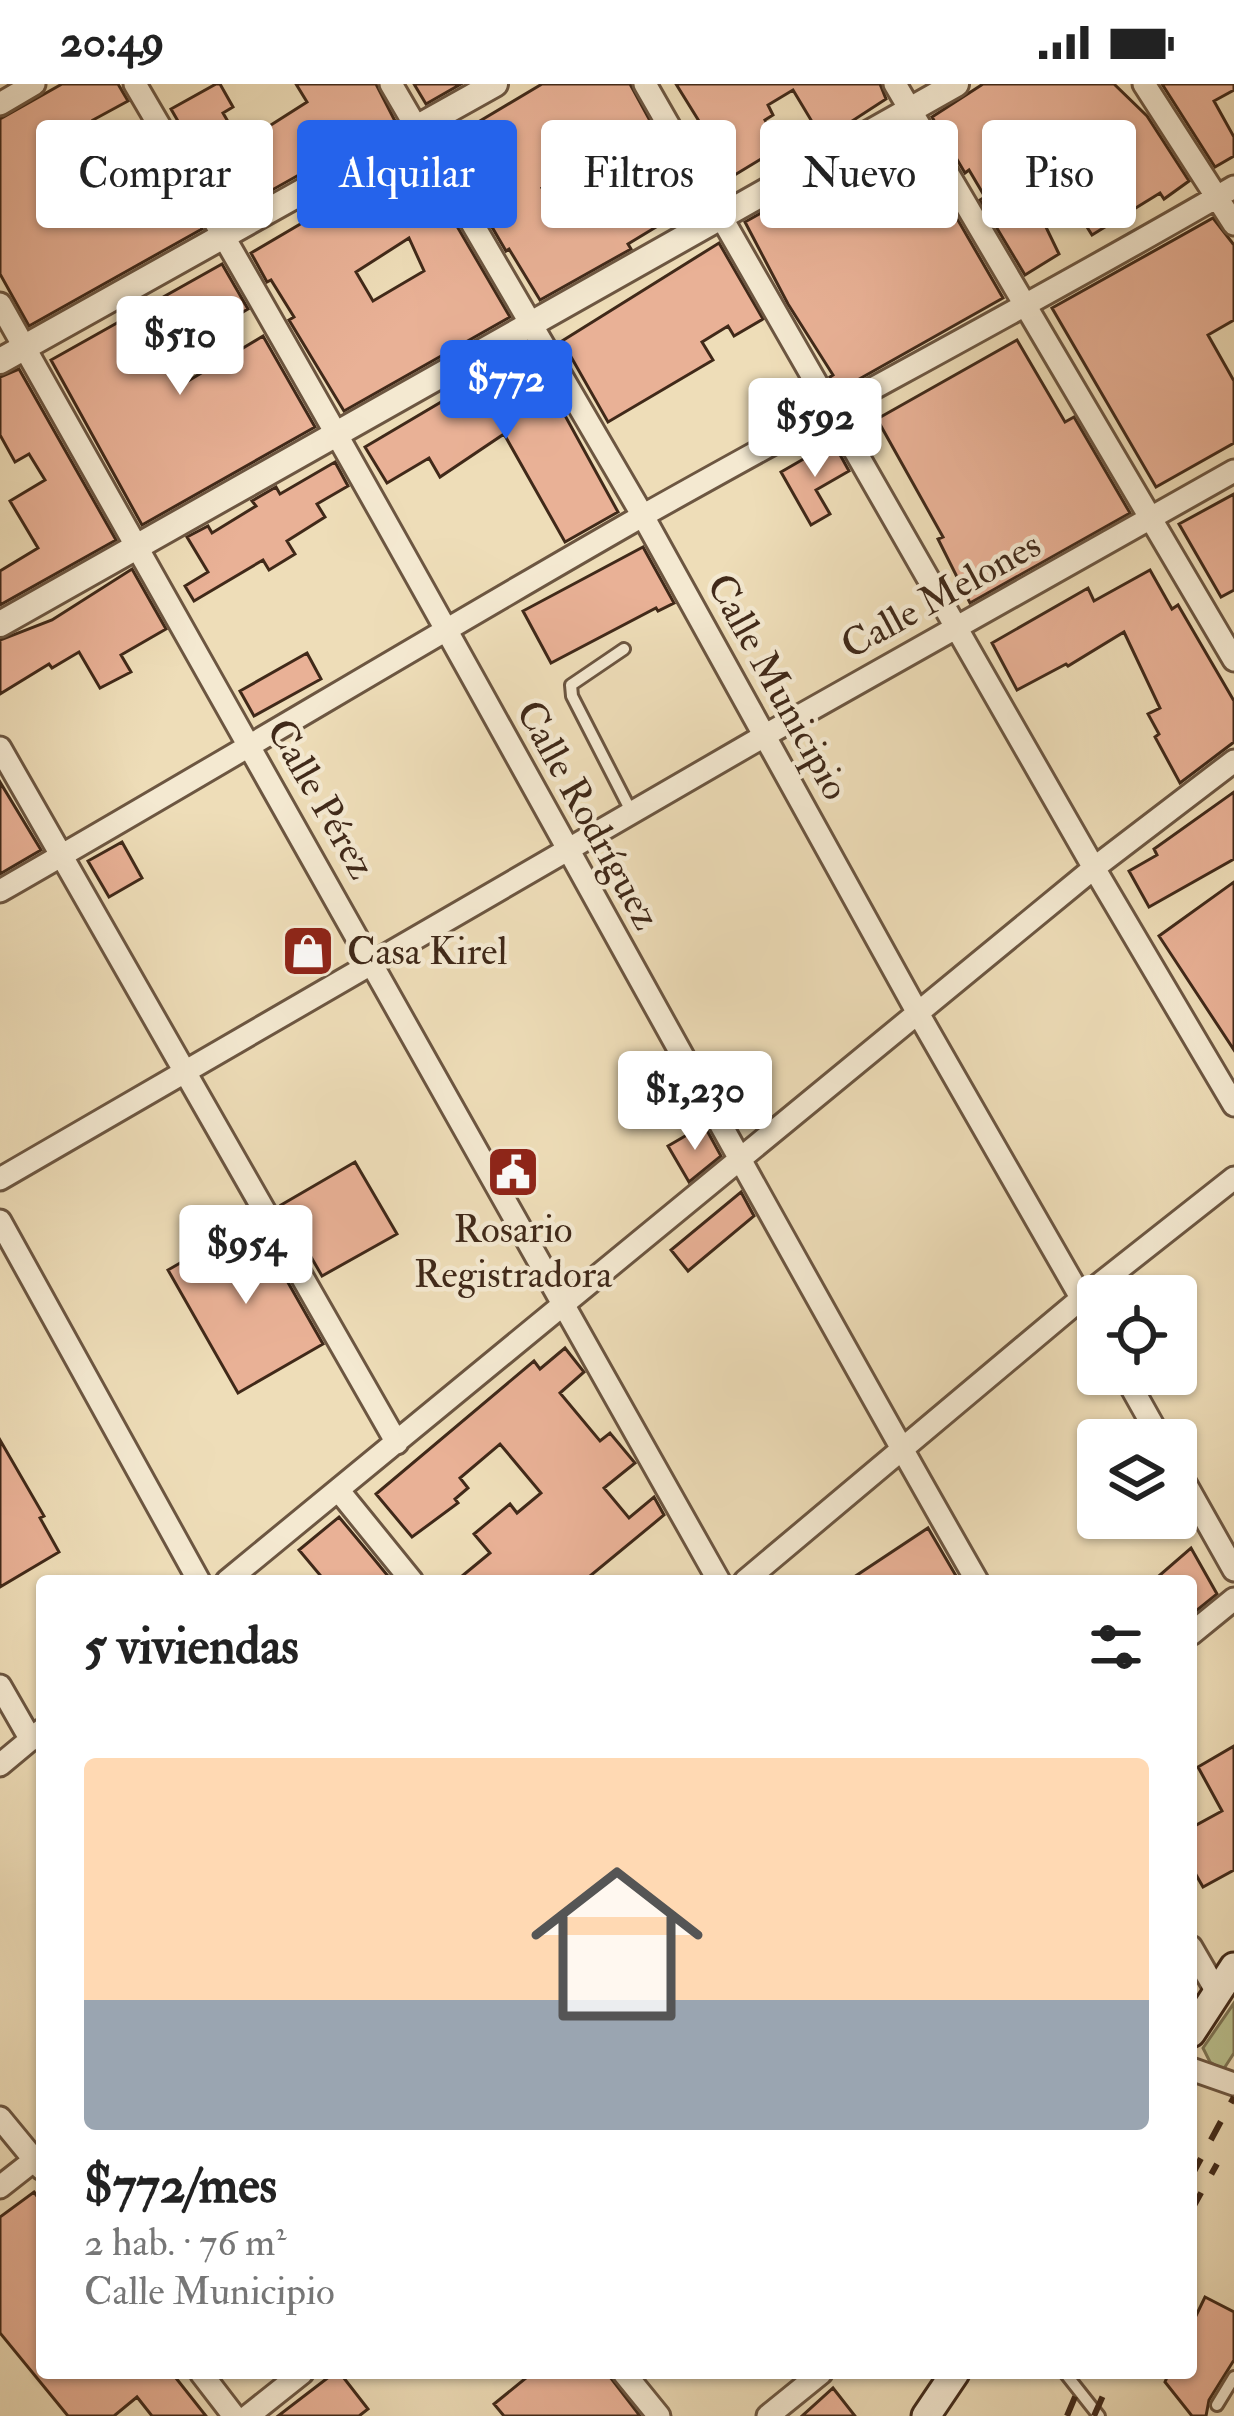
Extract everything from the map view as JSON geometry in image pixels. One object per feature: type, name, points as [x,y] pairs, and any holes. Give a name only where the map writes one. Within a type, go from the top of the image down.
[{"type":"main road","points":[[1197,2024],[1234,1967]]},
{"type":"main road","points":[[926,2416],[951,2379]]},
{"type":"street","points":[[0,104],[34,84]]},
{"type":"street","name":"Calle Rodríguez","points":[[135,84],[446,629],[738,1161],[974,1575]]},
{"type":"street","name":"Calle Municipio","points":[[391,84],[411,120]]},
{"type":"street","points":[[432,120],[495,84]]},
{"type":"street","points":[[645,84],[666,120]]},
{"type":"street","points":[[895,84],[1234,660]]},
{"type":"street","points":[[736,209],[956,84]]},
{"type":"street","points":[[1144,84],[1226,192],[1234,224]]},
{"type":"street","points":[[0,891],[643,516],[1226,192]]},
{"type":"street","points":[[0,361],[297,197]]},
{"type":"street","name":"Calle Municipio","points":[[474,228],[643,516],[1077,1289]]},
{"type":"street","points":[[0,624],[701,228]]},
{"type":"street","points":[[727,228],[1234,1105]]},
{"type":"street","name":"Calle Pérez","points":[[0,304],[716,1575]]},
{"type":"street","name":"Calle Melones","points":[[0,1180],[764,736],[1234,471]]},
{"type":"street","points":[[0,748],[397,1443]]},
{"type":"street","points":[[234,1575],[1094,868],[1234,761]]},
{"type":"street","points":[[1111,1275],[1234,1178]]},
{"type":"street","points":[[0,1221],[196,1575]]},
{"type":"street","points":[[752,1575],[1077,1302]]},
{"type":"street","points":[[339,1491],[407,1575]]},
{"type":"street","points":[[1197,1504],[1234,1570]]},
{"type":"street","points":[[1197,1629],[1234,1599]]},
{"type":"street","points":[[0,1686],[36,1735],[0,1765]]},
{"type":"street","points":[[1197,1957],[1217,1992]]},
{"type":"street","points":[[1197,2071],[1234,2084]]},
{"type":"street","points":[[0,2118],[36,2158]]},
{"type":"street","points":[[0,2187],[36,2163]]},
{"type":"street","points":[[206,2379],[234,2416]]},
{"type":"street","points":[[248,2416],[294,2379]]},
{"type":"street","points":[[629,2379],[658,2416]]},
{"type":"street","points":[[768,2416],[814,2379]]},
{"type":"lane","points":[[623,649],[572,685],[572,696],[632,813]]},
{"type":"lane","points":[[1217,2405],[1234,2377]]},
{"type":"lane","points":[[1070,2379],[1099,2416]]},
{"type":"green space","points":[[1234,2003],[1234,2053],[1223,2070],[1210,2062],[1203,2048]]},
{"type":"building","points":[[62,84],[118,84],[128,101],[93,120],[36,120],[36,228],[202,229],[29,326],[0,274],[0,119]]},
{"type":"building","points":[[216,84],[233,107],[223,113],[227,120],[177,120],[171,109]]},
{"type":"building","points":[[296,84],[376,84],[394,120],[297,120],[297,176],[273,189],[273,124],[307,102]]},
{"type":"building","points":[[414,84],[461,84],[426,104]]},
{"type":"building","points":[[542,84],[630,84],[650,120],[541,120],[541,228],[654,228],[628,244],[631,249],[540,300],[509,249],[493,228],[517,228],[517,120],[482,120]]},
{"type":"building","points":[[676,84],[880,84],[886,99],[854,120],[811,120],[793,90],[768,105],[773,115],[760,120],[760,160],[736,174],[736,120],[698,120]]},
{"type":"building","points":[[983,84],[1114,84],[1147,116],[1189,181],[1164,199],[1160,193],[1136,208],[1136,120],[982,120],[982,192],[958,161],[958,120],[932,117]]},
{"type":"building","points":[[1162,84],[1234,84],[1234,90],[1214,101],[1234,137],[1234,156],[1215,167]]},
{"type":"building","points":[[760,214],[760,228],[958,228],[958,220],[1003,298],[838,391],[745,222]]},
{"type":"building","points":[[1213,218],[1234,245],[1234,320],[1208,335],[1234,381],[1234,443],[1156,487],[1052,308]]},
{"type":"building","points":[[297,226],[458,228],[510,317],[344,411],[289,320],[294,317],[271,280],[267,282],[251,253]],"holes":[[[409,238],[424,271],[373,301],[356,272]]]},
{"type":"building","points":[[997,228],[1046,228],[1059,254],[1025,275]]},
{"type":"building","points":[[719,243],[763,319],[734,336],[728,326],[702,342],[713,360],[608,422],[562,341]]},
{"type":"building","points":[[222,264],[248,309],[167,357],[183,384],[263,336],[315,427],[142,525],[51,360]]},
{"type":"building","points":[[1017,340],[1065,422],[1074,417],[1130,513],[970,603],[938,539],[943,537],[877,419]]},
{"type":"building","points":[[529,350],[618,512],[565,542],[504,434],[440,477],[429,458],[387,483],[365,447]]},
{"type":"building","points":[[19,369],[116,540],[0,605],[0,571],[38,548],[10,501],[45,480],[29,454],[15,462],[0,435],[0,377]]},
{"type":"building","points":[[833,442],[849,471],[816,490],[830,514],[811,525],[781,472]]},
{"type":"building","points":[[335,462],[348,486],[317,504],[325,517],[287,541],[295,554],[269,570],[263,560],[194,601],[185,586],[208,572],[187,537],[208,526],[212,533],[256,506],[252,501],[276,487],[280,494]]},
{"type":"building","points":[[1234,494],[1234,590],[1221,597],[1179,524]]},
{"type":"building","points":[[643,547],[674,603],[551,663],[523,611]]},
{"type":"building","points":[[132,569],[166,629],[121,655],[131,672],[100,688],[79,652],[0,694],[0,640],[52,620]]},
{"type":"building","points":[[1150,570],[1172,609],[1178,605],[1234,701],[1234,742],[1180,783],[1155,737],[1159,734],[1148,714],[1160,708],[1124,632],[1017,690],[992,643],[1088,588],[1094,601]]},
{"type":"building","points":[[307,653],[321,679],[254,716],[240,691]]},
{"type":"building","points":[[0,782],[41,850],[0,874]]},
{"type":"building","points":[[1234,792],[1234,859],[1149,907],[1129,871],[1157,855],[1154,849]]},
{"type":"building","points":[[122,842],[142,878],[109,897],[88,861]]},
{"type":"building","points":[[1234,882],[1234,1050],[1159,936]]},
{"type":"building","points":[[704,1125],[721,1156],[689,1182],[668,1146]]},
{"type":"building","points":[[355,1162],[397,1234],[322,1276],[281,1205]]},
{"type":"building","points":[[741,1192],[754,1216],[688,1271],[671,1250]]},
{"type":"building","points":[[253,1221],[323,1344],[238,1393],[168,1270]]},
{"type":"building","points":[[565,1348],[584,1372],[560,1393],[600,1441],[610,1433],[635,1463],[604,1488],[629,1518],[654,1497],[664,1515],[591,1575],[463,1575],[490,1553],[474,1534],[510,1504],[517,1513],[541,1493],[500,1444],[460,1478],[468,1488],[455,1499],[458,1503],[412,1537],[376,1494],[534,1361],[540,1369]]},
{"type":"building","points":[[0,1440],[59,1552],[0,1587]]},
{"type":"building","points":[[339,1517],[387,1575],[320,1575],[299,1550]]},
{"type":"building","points":[[928,1528],[955,1575],[857,1575]]},
{"type":"building","points":[[1191,1548],[1217,1594],[1197,1610],[1197,1575],[1160,1575]]},
{"type":"building","points":[[1234,1746],[1234,1870],[1203,1887],[1197,1876],[1197,1825],[1222,1811],[1198,1767]]},
{"type":"building","points":[[36,2195],[36,2377],[0,2333],[0,2217]]},
{"type":"building","points":[[1205,2297],[1234,2312],[1234,2360],[1209,2400],[1206,2416],[1192,2416],[1165,2382],[1197,2379],[1197,2314]]},
{"type":"building","points":[[38,2379],[177,2379],[206,2416],[152,2416],[137,2397],[114,2416],[68,2416]]},
{"type":"building","points":[[326,2379],[345,2379],[368,2409],[359,2416],[278,2416]]},
{"type":"building","points":[[525,2379],[612,2379],[640,2416],[504,2416],[494,2404]]},
{"type":"building","points":[[833,2388],[855,2416],[802,2416]]},
{"type":"railway","points":[[1197,2166],[1234,2097]]},
{"type":"railway","points":[[1197,2200],[1217,2164]]},
{"type":"railway","points":[[1067,2416],[1082,2379]]},
{"type":"railway","points":[[1094,2416],[1110,2379]]},
{"type":"place","name":"Casa Kirel","points":[[308,951]]},
{"type":"place","name":"Rosario Registradora","points":[[513,1172]]}]
